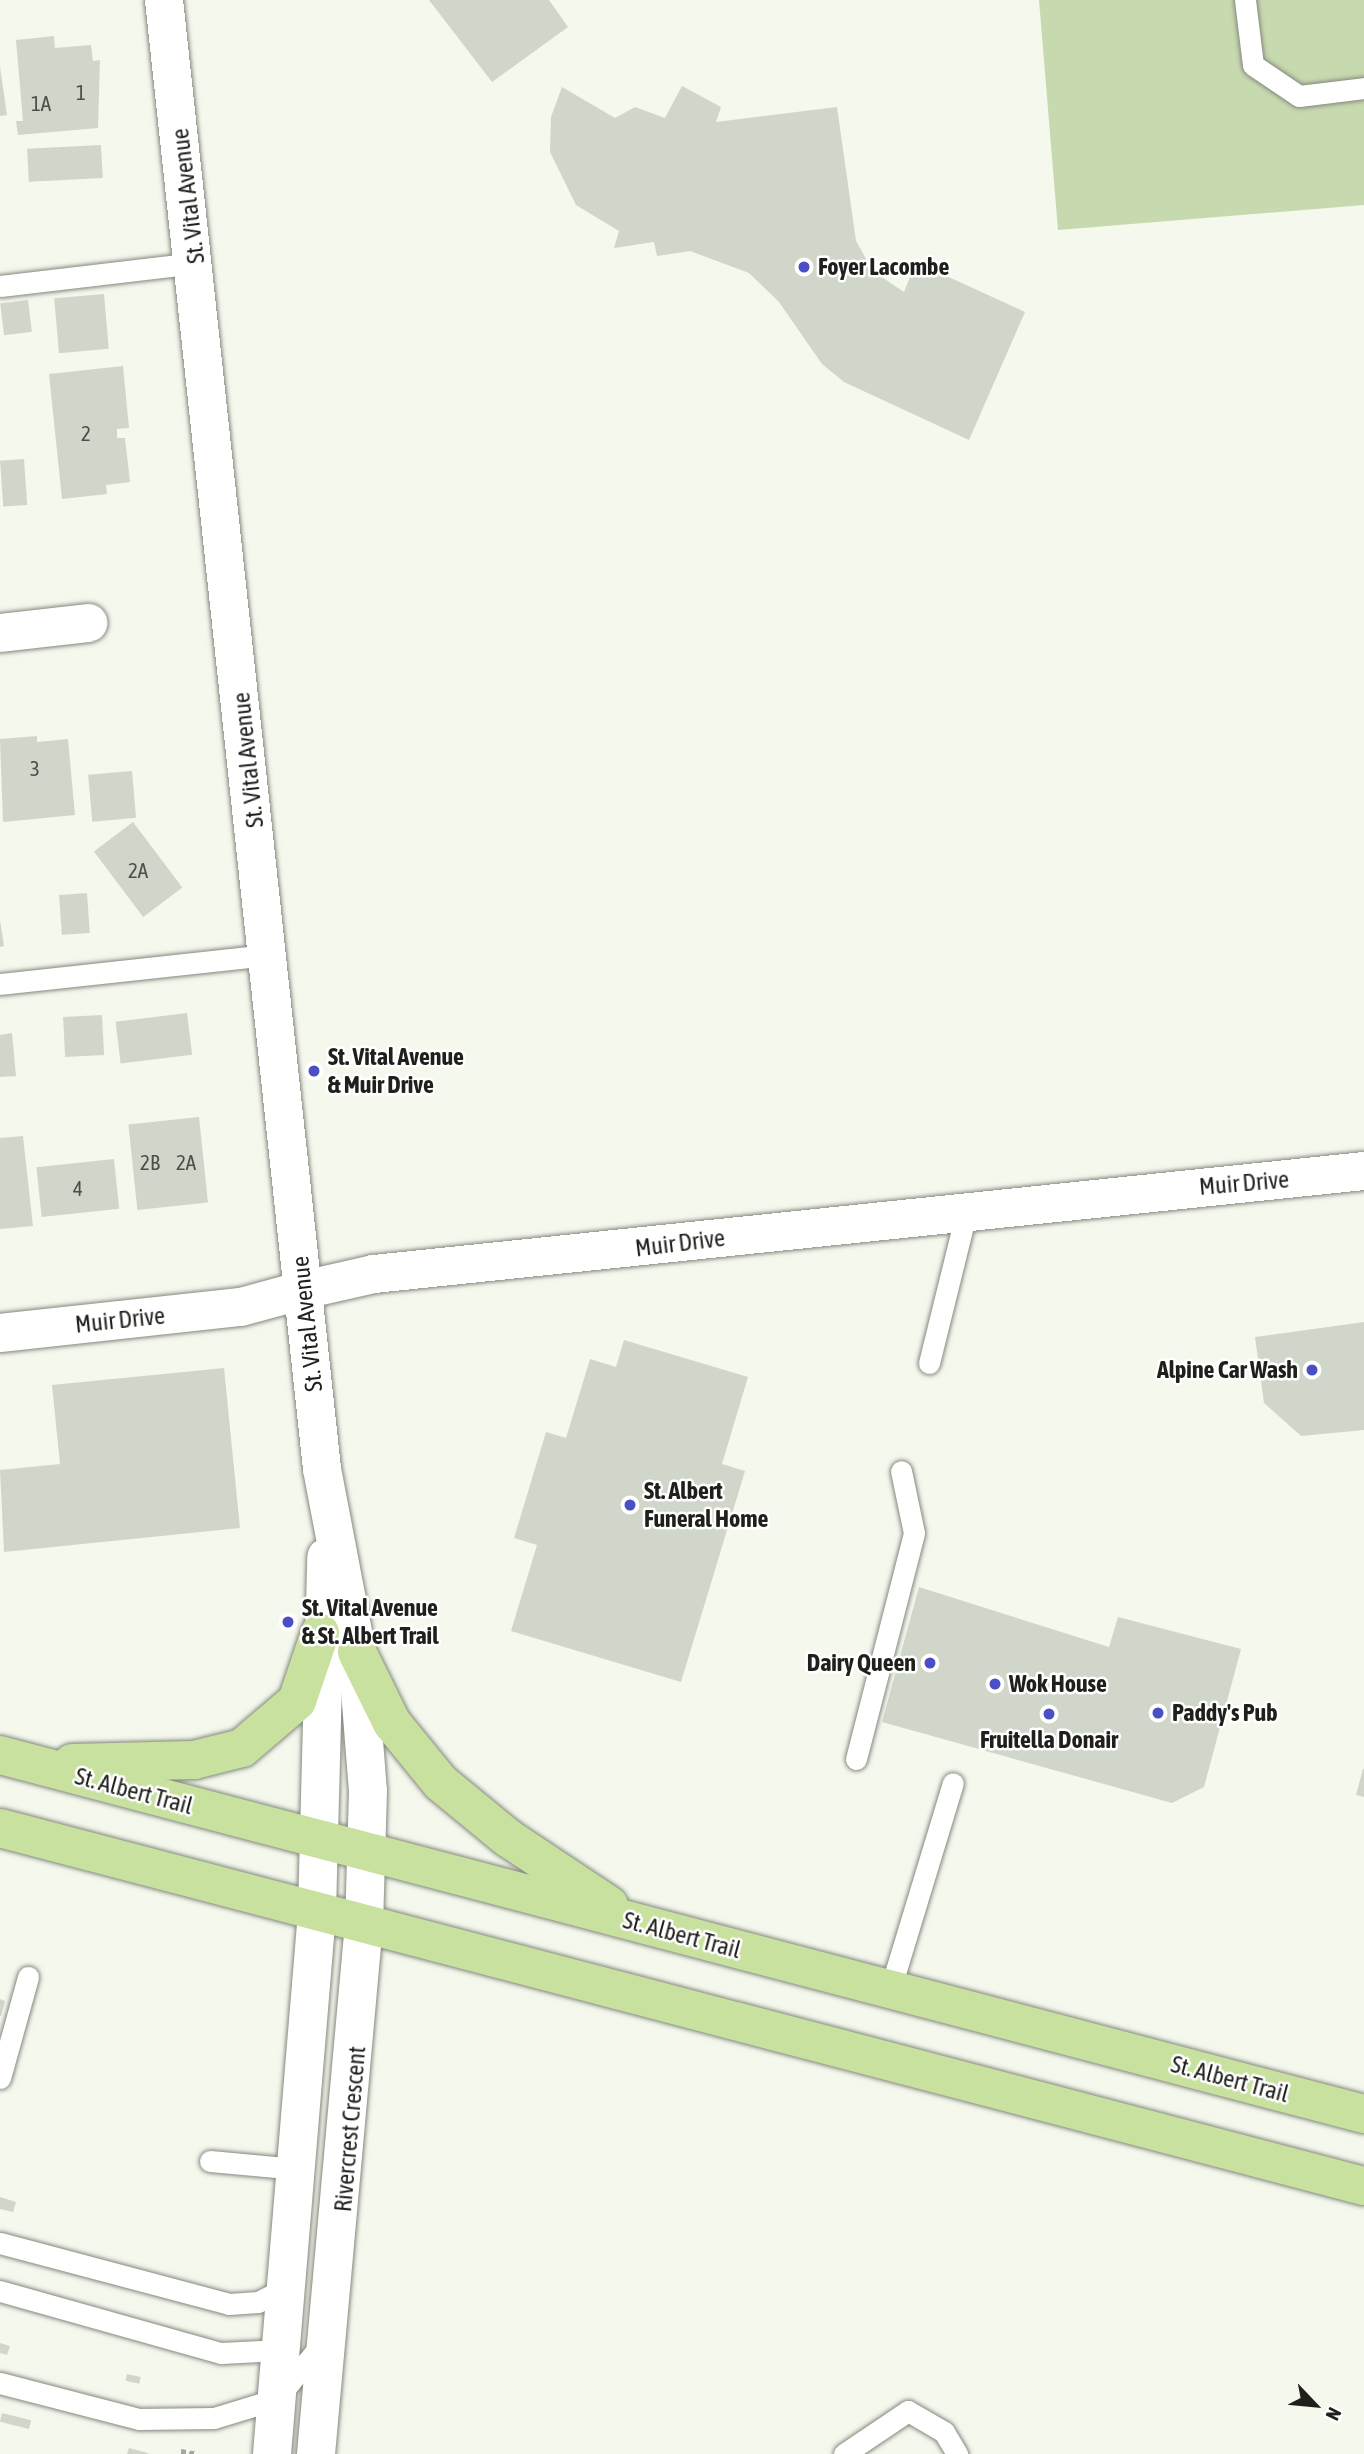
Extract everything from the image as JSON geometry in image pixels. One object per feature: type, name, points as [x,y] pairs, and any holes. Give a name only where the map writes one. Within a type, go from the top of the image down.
[{"type":"main road","points":[[38,1765],[194,1760],[242,1748],[298,1701],[320,1633]]},
{"type":"main road","points":[[357,1652],[392,1723],[440,1783],[499,1832],[637,1923]]},
{"type":"main road","name":"St. Albert Trail","points":[[0,1755],[1364,2114]]},
{"type":"main road","points":[[0,1828],[1364,2186]]},
{"type":"street","name":"St. Vital Avenue","points":[[164,0],[196,263],[328,1520],[357,1652],[367,1852],[364,1924]]},
{"type":"street","points":[[0,633],[88,623]]},
{"type":"street","name":"Muir Drive","points":[[0,1333],[241,1307],[374,1275],[1364,1171]]},
{"type":"street","name":"St. Vital Avenue","points":[[317,1912],[323,1841],[320,1633],[328,1520]]},
{"type":"street","name":"Rivercrest Crescent","points":[[272,2454],[317,1912]]},
{"type":"street","name":"Rivercrest Crescent","points":[[316,2454],[331,2334],[364,1924]]},
{"type":"street","points":[[280,2350],[331,2334]]},
{"type":"lane","points":[[1245,0],[1253,65],[1299,96],[1364,88]]},
{"type":"lane","points":[[0,286],[196,263]]},
{"type":"lane","points":[[0,984],[268,955]]},
{"type":"lane","points":[[929,1363],[966,1213]]},
{"type":"lane","points":[[856,1759],[914,1533],[901,1471]]},
{"type":"lane","points":[[890,1990],[953,1783]]},
{"type":"lane","points":[[0,2078],[28,1978]]},
{"type":"lane","points":[[210,2161],[296,2169]]},
{"type":"lane","points":[[0,2244],[229,2304],[258,2302],[285,2288]]},
{"type":"lane","points":[[0,2291],[221,2353],[280,2350]]},
{"type":"lane","points":[[0,2383],[139,2419],[214,2418],[276,2399],[331,2334]]},
{"type":"lane","points":[[844,2454],[908,2411],[944,2432],[957,2454]]},
{"type":"green space","points":[[1039,0],[1364,0],[1364,205],[1058,230]]},
{"type":"building","points":[[429,0],[549,0],[568,27],[492,82]]},
{"type":"building","points":[[54,36],[55,48],[91,45],[93,61],[100,60],[98,128],[18,135],[16,121],[23,121],[16,40]]},
{"type":"building","points":[[0,67],[7,115],[0,116]]},
{"type":"building","name":"Foyer Lacombe","points":[[682,86],[721,107],[716,122],[837,107],[856,241],[873,271],[904,292],[916,262],[1025,312],[969,440],[844,382],[822,364],[779,302],[749,273],[690,251],[657,256],[654,242],[614,248],[619,231],[576,205],[550,152],[551,117],[562,87],[615,118],[635,107],[665,118]]},
{"type":"building","points":[[101,145],[103,178],[29,182],[27,149]]},
{"type":"building","points":[[104,294],[109,349],[59,353],[54,298]]},
{"type":"building","points":[[28,300],[32,332],[4,335],[0,303]]},
{"type":"building","points":[[123,366],[129,428],[117,429],[117,438],[125,438],[130,482],[106,485],[107,494],[62,499],[49,374]]},
{"type":"building","points":[[24,459],[27,505],[3,507],[0,461]]},
{"type":"building","points":[[37,736],[37,742],[68,739],[75,815],[3,822],[0,739]]},
{"type":"building","points":[[132,771],[136,818],[92,822],[88,775]]},
{"type":"building","points":[[133,822],[182,887],[143,917],[94,851]]},
{"type":"building","points":[[87,893],[90,933],[62,935],[59,895]]},
{"type":"building","points":[[0,920],[4,946],[0,947]]},
{"type":"building","points":[[187,1013],[192,1055],[121,1063],[116,1022]]},
{"type":"building","points":[[102,1015],[104,1055],[65,1057],[63,1017]]},
{"type":"building","points":[[12,1033],[16,1076],[0,1077],[0,1035]]},
{"type":"building","points":[[199,1117],[208,1203],[137,1210],[128,1124]]},
{"type":"building","points":[[23,1136],[33,1226],[0,1229],[0,1138]]},
{"type":"building","points":[[114,1159],[119,1209],[42,1217],[36,1167]]},
{"type":"building","name":"Alpine Car Wash","points":[[1364,1322],[1364,1430],[1301,1436],[1264,1403],[1255,1337]]},
{"type":"building","name":"St. Albert Funeral Home","points":[[624,1340],[748,1377],[722,1464],[745,1471],[681,1682],[511,1631],[537,1545],[514,1538],[546,1432],[566,1438],[590,1359],[616,1367]]},
{"type":"building","points":[[224,1368],[240,1528],[4,1552],[0,1470],[60,1464],[52,1385]]},
{"type":"building","points":[[919,1587],[1109,1647],[1118,1617],[1241,1649],[1204,1787],[1172,1803],[882,1722]]},
{"type":"building","points":[[1364,1769],[1364,1797],[1356,1795]]},
{"type":"building","points":[[0,1999],[5,2001],[1,2016],[0,2016]]},
{"type":"building","points":[[0,2197],[16,2202],[13,2212],[0,2209]]},
{"type":"building","points":[[0,2343],[10,2346],[7,2355],[0,2353]]},
{"type":"building","points":[[127,2374],[141,2377],[139,2384],[126,2381]]},
{"type":"building","points":[[2,2413],[31,2420],[29,2429],[0,2422]]},
{"type":"building","points":[[129,2448],[148,2453],[148,2454],[127,2454]]},
{"type":"place","name":"Foyer Lacombe","points":[[804,267]]},
{"type":"place","name":"St. Vital Avenue & Muir Drive","points":[[314,1071]]},
{"type":"place","name":"Alpine Car Wash","points":[[1312,1370]]},
{"type":"place","name":"St. Albert Funeral Home","points":[[630,1505]]},
{"type":"place","name":"St. Vital Avenue & St. Albert Trail","points":[[288,1622]]},
{"type":"place","name":"Dairy Queen","points":[[930,1663]]},
{"type":"place","name":"Wok House","points":[[995,1684]]},
{"type":"place","name":"Paddy's Pub","points":[[1158,1713]]},
{"type":"place","name":"Fruitella Donair","points":[[1049,1714]]}]
